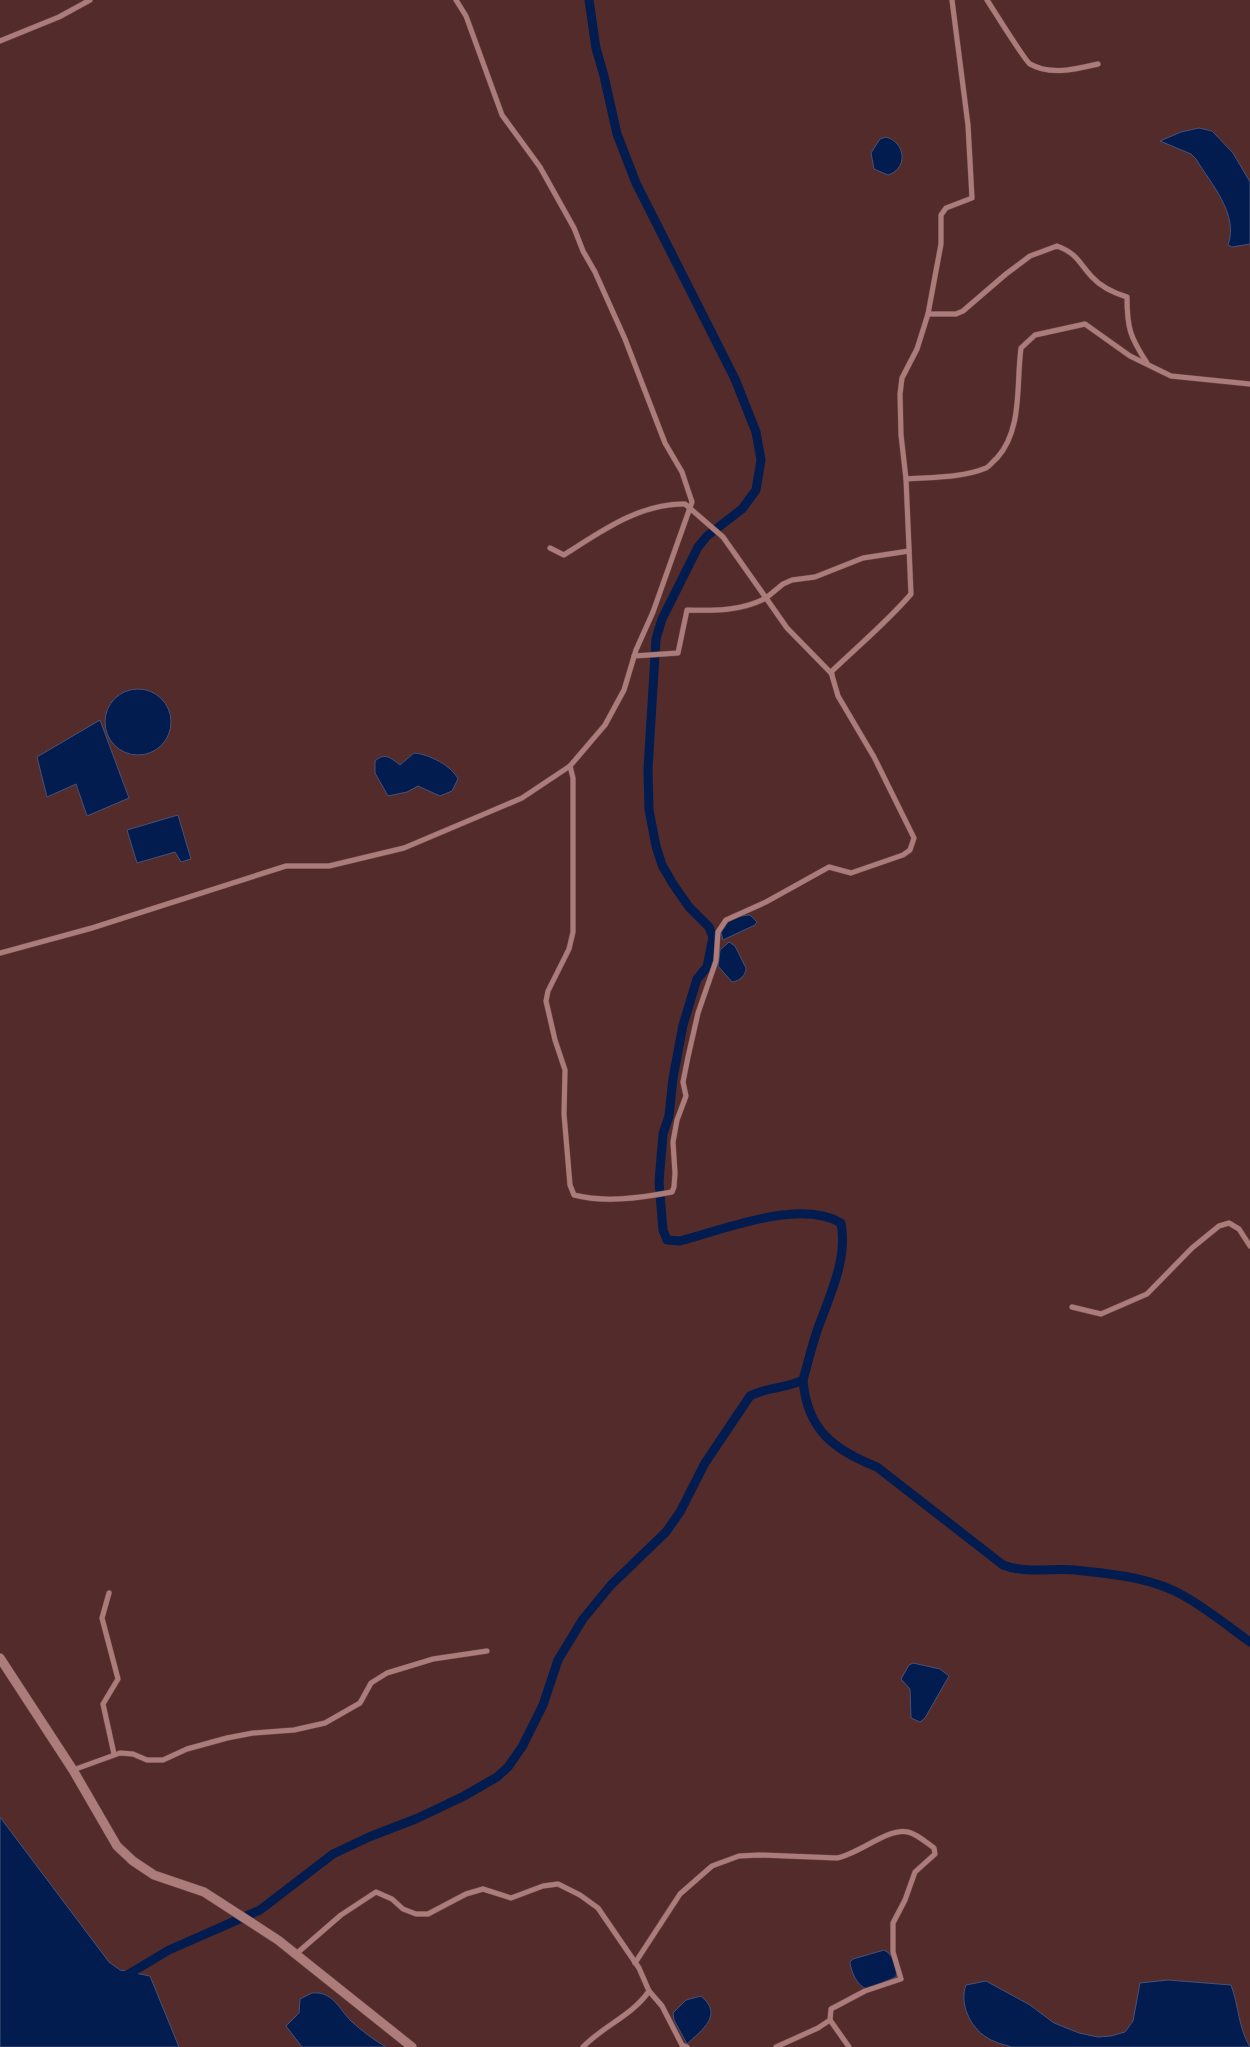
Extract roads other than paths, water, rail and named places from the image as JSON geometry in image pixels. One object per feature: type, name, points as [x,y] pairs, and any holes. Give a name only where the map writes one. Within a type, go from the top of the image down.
[{"type":"street","points":[[0,41],[59,17],[90,0]]},
{"type":"street","points":[[0,953],[92,928],[286,866],[329,866],[404,848],[522,798],[570,766],[604,725],[620,699],[634,656],[692,502],[682,472],[665,443],[625,339],[595,272],[583,251],[574,228],[544,175],[502,115],[466,16],[456,0]]},
{"type":"street","points":[[832,674],[831,672],[894,614],[912,594],[906,479],[901,435],[900,394],[902,378],[917,349],[928,314],[932,283],[941,244],[941,215],[946,208],[972,198],[968,125],[952,0]]},
{"type":"street","points":[[987,0],[1029,63],[1049,70],[1067,71],[1098,64]]},
{"type":"street","points":[[928,314],[956,314],[1030,256],[1057,246],[1072,251],[1093,278],[1110,291],[1127,297],[1130,333],[1134,344],[1148,365]]},
{"type":"street","points":[[906,479],[964,474],[988,468],[1003,451],[1011,435],[1022,348],[1035,335],[1085,324],[1130,356],[1171,376],[1250,384]]},
{"type":"street","points":[[550,548],[564,555],[639,512],[669,504],[685,504],[690,506],[723,537],[787,628],[832,674],[838,696],[874,757],[914,838],[910,850],[903,856],[851,873],[830,867],[766,902],[726,920],[718,932],[716,961],[698,1013],[683,1082],[686,1096],[677,1120],[673,1142],[675,1174],[672,1192],[627,1198],[588,1199],[574,1195],[570,1185],[564,1114],[566,1070],[555,1040],[546,1001],[548,991],[569,948],[573,932],[573,778],[570,766]]},
{"type":"street","points":[[634,656],[678,654],[687,610],[713,612],[754,604],[766,598],[782,584],[792,580],[814,577],[863,558],[909,551]]},
{"type":"street","points":[[1072,1307],[1101,1314],[1147,1294],[1192,1248],[1219,1226],[1229,1223],[1239,1229],[1250,1246]]},
{"type":"street","points":[[109,1593],[102,1618],[118,1679],[103,1704],[114,1754]]},
{"type":"street","points":[[72,1770],[114,1754],[133,1754],[147,1760],[163,1760],[187,1749],[227,1738],[294,1730],[325,1722],[360,1703],[371,1683],[388,1673],[432,1659],[487,1651]]},
{"type":"street","points":[[0,1658],[72,1770],[117,1846],[154,1875],[204,1892],[278,1940],[412,2047]]},
{"type":"street","points":[[635,1963],[680,1894],[712,1866],[746,1856],[790,1855],[837,1858],[849,1856],[895,1831],[908,1832],[934,1848],[935,1854],[915,1872],[905,1900],[893,1923],[893,1952],[901,1979],[865,1991],[831,2009],[830,2020],[849,2047]]},
{"type":"street","points":[[296,1954],[341,1915],[376,1892],[392,1899],[403,1909],[416,1914],[428,1914],[466,1894],[483,1889],[511,1898],[543,1886],[558,1884],[580,1895],[598,1908],[635,1963],[649,1991],[662,2006],[682,2044],[686,2047]]},
{"type":"street","points":[[583,2047],[592,2037],[634,2007],[649,1991]]},
{"type":"street","points":[[776,2047],[818,2028],[830,2020]]},
{"type":"water","points":[[1199,128],[1212,131],[1233,153],[1250,182],[1250,244],[1232,247],[1228,245],[1230,222],[1227,211],[1196,159],[1191,154],[1160,141],[1181,132]]},
{"type":"water","points":[[886,137],[897,144],[901,149],[902,155],[899,167],[895,172],[888,175],[874,169],[871,153],[880,139]]},
{"type":"water","points":[[138,689],[150,692],[161,699],[168,710],[171,722],[168,734],[161,745],[150,752],[138,755],[126,752],[115,745],[108,734],[105,722],[108,710],[115,699],[126,692]]},
{"type":"water","points":[[100,720],[129,798],[87,816],[76,784],[47,797],[37,757]]},
{"type":"water","points":[[414,753],[433,758],[455,774],[458,779],[452,791],[440,796],[418,786],[407,792],[388,796],[375,773],[375,761],[385,756],[400,765]]},
{"type":"water","points":[[178,815],[191,859],[181,862],[175,852],[137,863],[127,830]]},
{"type":"water","points":[[750,915],[757,922],[755,925],[723,940],[721,933],[725,924],[736,917]]},
{"type":"water","points":[[729,942],[735,946],[746,968],[742,977],[732,982],[718,966],[720,950]]},
{"type":"water","points":[[913,1663],[940,1669],[949,1676],[925,1718],[920,1722],[911,1718],[910,1689],[901,1679],[909,1665]]},
{"type":"water","points":[[0,1817],[109,1962],[120,1970],[150,1976],[179,2047],[0,2047]]},
{"type":"water","points":[[884,1950],[890,1954],[894,1961],[896,1977],[867,1989],[863,1987],[855,1978],[850,1962],[853,1959]]},
{"type":"water","points":[[1168,1980],[1231,1985],[1243,2032],[1250,2047],[1012,2047],[992,2040],[980,2033],[967,2014],[964,1999],[966,1985],[986,1981],[1030,2005],[1054,2023],[1079,2033],[1098,2037],[1111,2036],[1125,2032],[1133,2021],[1140,1983]]},
{"type":"water","points":[[312,1993],[319,1993],[330,1998],[355,2025],[386,2047],[302,2047],[286,2026],[299,2013],[300,1999]]},
{"type":"water","points":[[701,1996],[708,2003],[711,2016],[704,2028],[687,2044],[674,2020],[673,2013],[686,2000]]},
{"type":"waterway","points":[[122,1978],[169,1950],[260,1910],[333,1854],[464,1796],[497,1777],[508,1767],[522,1747],[543,1705],[558,1660],[583,1619],[611,1585],[666,1532],[680,1512],[705,1463],[750,1396],[803,1380],[816,1334],[837,1276],[842,1250],[843,1236],[841,1223],[824,1216],[805,1214],[761,1218],[680,1241],[667,1240],[663,1230],[659,1182],[663,1134],[669,1116],[673,1078],[683,1025],[697,979],[707,967],[713,937],[709,927],[689,907],[662,865],[649,810],[648,769],[656,639],[662,619],[698,547],[707,536],[742,509],[756,490],[761,460],[756,432],[735,379],[636,183],[617,134],[596,48],[589,0]]},
{"type":"waterway","points":[[803,1380],[810,1412],[825,1436],[848,1453],[877,1467],[1003,1565],[1021,1569],[1075,1570],[1103,1573],[1159,1584],[1193,1601],[1250,1642]]}]
